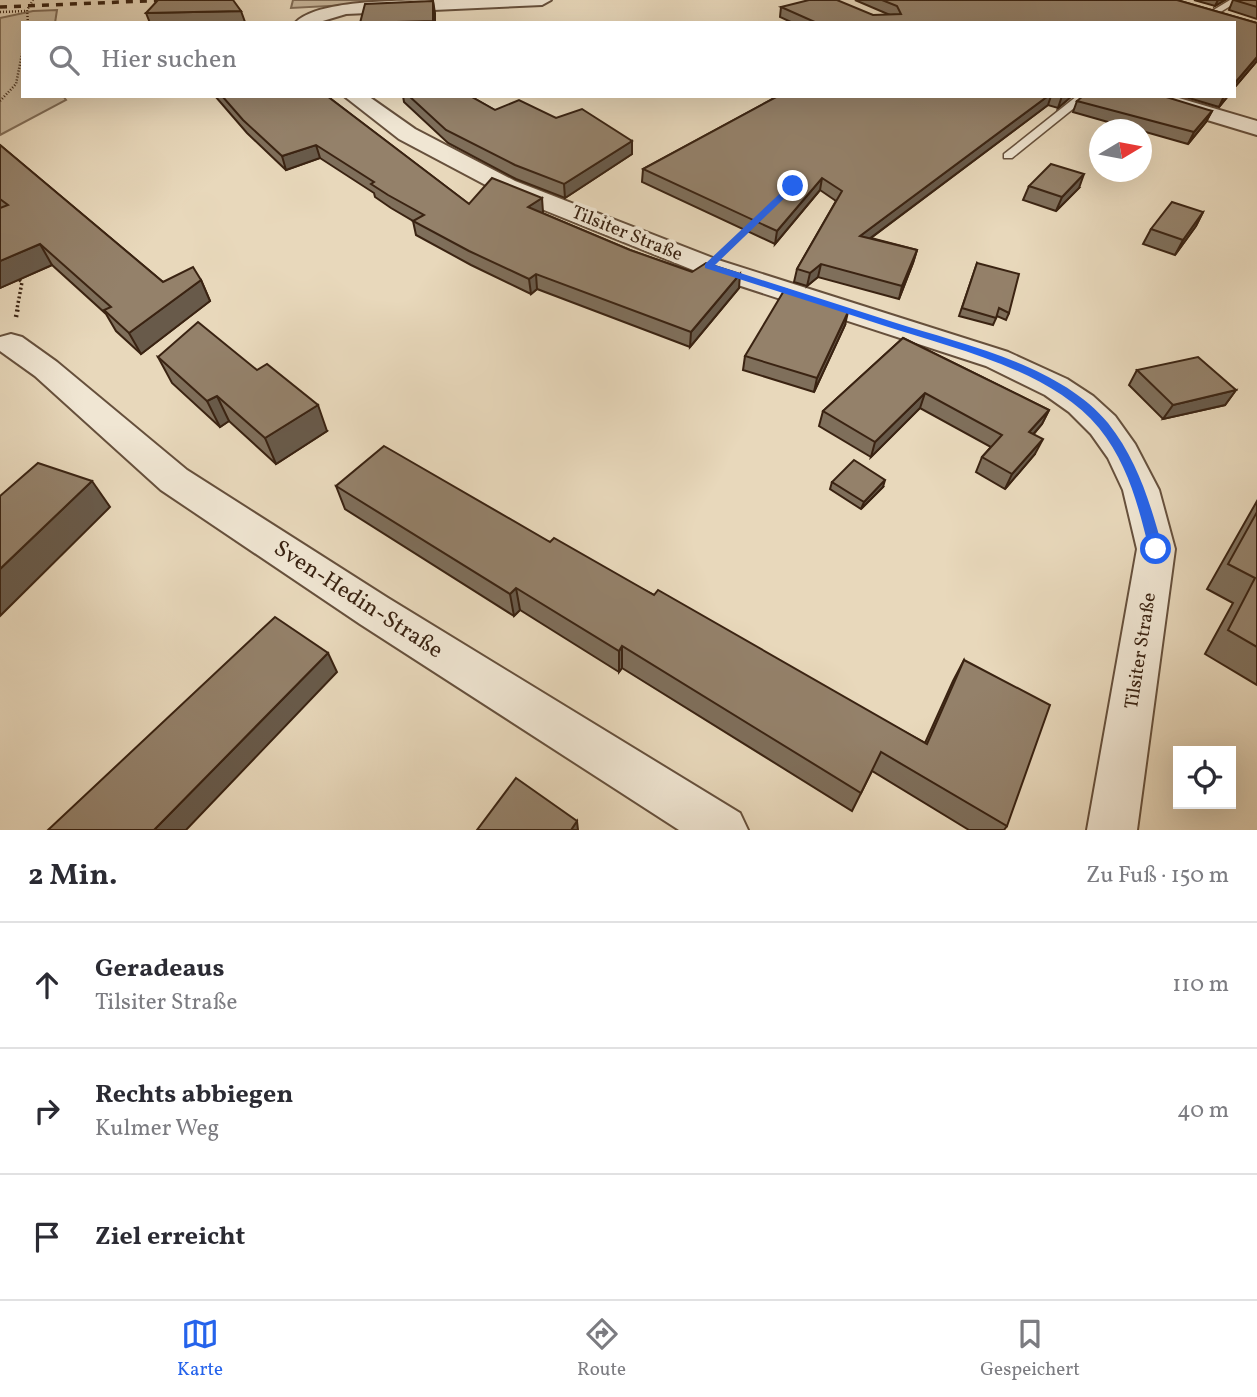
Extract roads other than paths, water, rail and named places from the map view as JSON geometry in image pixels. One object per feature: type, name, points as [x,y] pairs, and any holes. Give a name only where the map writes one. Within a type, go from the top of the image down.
[{"type":"street","points":[[307,21],[313,16],[346,9],[542,0]]},
{"type":"street","points":[[1202,12],[1234,21]]},
{"type":"street","name":"Tilsiter Straße","points":[[357,98],[407,134],[506,186],[709,266],[997,359],[1056,387],[1082,404],[1103,425],[1123,453],[1141,490],[1156,549],[1112,830]]},
{"type":"street","points":[[1155,98],[1255,125]]},
{"type":"street","name":"Sven-Hedin-Straße","points":[[11,345],[46,369],[174,480],[374,611],[723,830]]},
{"type":"lane","points":[[1202,12],[1236,0]]},
{"type":"lane","points":[[1008,156],[1081,98]]},
{"type":"railway","points":[[0,7],[170,0]]}]
